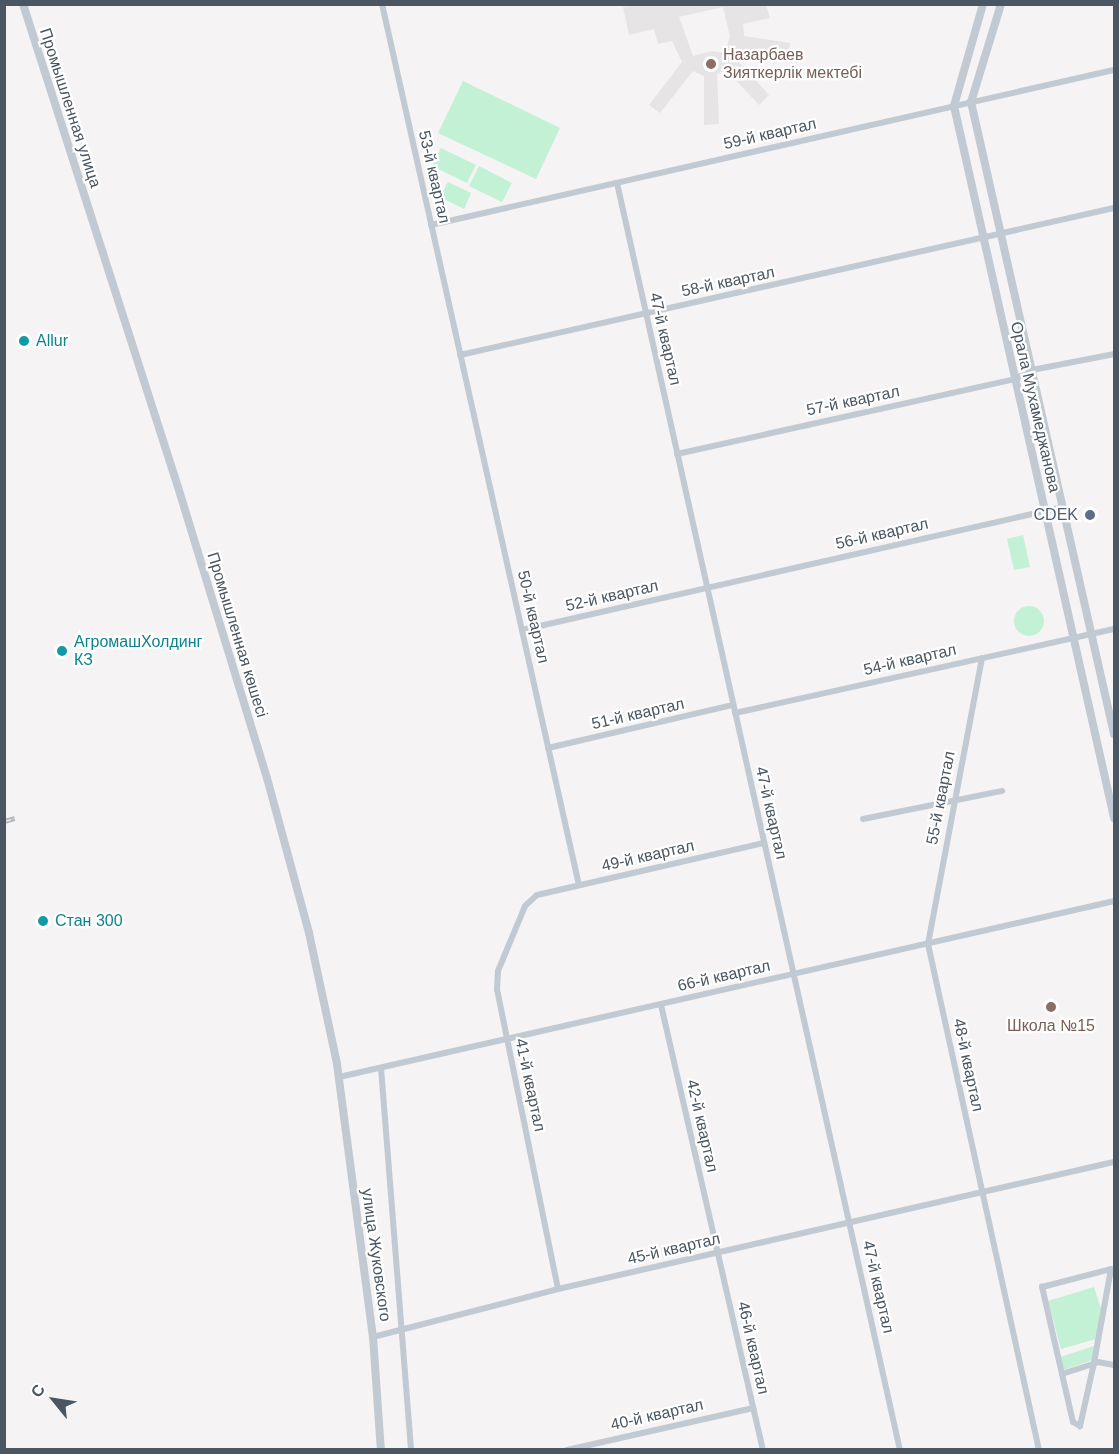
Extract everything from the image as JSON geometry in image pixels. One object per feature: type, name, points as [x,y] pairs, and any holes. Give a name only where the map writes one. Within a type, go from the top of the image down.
[{"type":"street","name":"Промышленная улица","points":[[23,4],[91,219]]},
{"type":"street","name":"53-й квартал","points":[[382,4],[460,355]]},
{"type":"street","name":"Орала Мухамеджанова","points":[[983,4],[954,106],[1114,818]]},
{"type":"street","name":"Орала Мухамеджанова","points":[[1001,4],[972,102],[1114,735]]},
{"type":"street","name":"59-й квартал","points":[[431,225],[1114,70]]},
{"type":"street","name":"47-й квартал","points":[[616,183],[900,1449]]},
{"type":"street","name":"58-й квартал","points":[[460,355],[1114,208]]},
{"type":"street","name":"Промышленная көшесі","points":[[91,219],[267,778],[309,933],[337,1064]]},
{"type":"street","name":"57-й квартал","points":[[677,454],[1015,379],[1032,370],[1114,354]]},
{"type":"street","name":"50-й квартал","points":[[460,355],[579,885]]},
{"type":"street","name":"56-й квартал","points":[[707,588],[1063,507]]},
{"type":"street","name":"52-й квартал","points":[[522,630],[707,588]]},
{"type":"street","name":"54-й квартал","points":[[735,713],[1114,629]]},
{"type":"street","name":"55-й квартал","points":[[928,944],[982,658]]},
{"type":"street","name":"51-й квартал","points":[[548,748],[734,705]]},
{"type":"street","points":[[863,819],[1002,791]]},
{"type":"street","name":"49-й квартал","points":[[537,895],[764,843]]},
{"type":"street","name":"41-й квартал","points":[[537,895],[525,906],[498,971],[496,990],[558,1289]]},
{"type":"street","name":"66-й квартал","points":[[339,1077],[1114,901]]},
{"type":"street","name":"48-й квартал","points":[[928,944],[982,1192]]},
{"type":"street","name":"42-й квартал","points":[[661,1005],[717,1253]]},
{"type":"street","name":"улица Жуковского","points":[[337,1064],[373,1337],[381,1449]]},
{"type":"street","points":[[381,1068],[404,1329],[411,1449]]},
{"type":"street","name":"45-й квартал","points":[[373,1337],[558,1289],[1114,1162]]},
{"type":"street","points":[[982,1192],[1039,1449]]},
{"type":"street","name":"46-й квартал","points":[[717,1253],[763,1449]]},
{"type":"street","points":[[1111,1269],[1080,1426],[1073,1422],[1062,1374],[1042,1287],[1111,1269]]},
{"type":"street","points":[[1062,1374],[1094,1363],[1114,1365]]},
{"type":"street","name":"40-й квартал","points":[[567,1449],[753,1408]]},
{"type":"shaded area","name":"Назарбаев Зияткерлік мектебі","points":[[634,4],[766,5],[770,18],[743,24],[744,36],[790,43],[789,56],[741,50],[737,60],[769,95],[759,105],[726,70],[717,74],[719,124],[704,125],[704,76],[693,71],[660,113],[649,105],[682,62],[672,41],[658,44],[654,29],[629,35],[623,7]],"holes":[[[723,7],[730,37],[724,53],[712,51],[693,56],[679,17]]]},
{"type":"green space","points":[[463,81],[560,128],[536,179],[438,133]]},
{"type":"green space","points":[[441,148],[476,165],[467,183],[432,166]]},
{"type":"green space","points":[[479,166],[512,183],[502,202],[469,186]]},
{"type":"green space","points":[[448,182],[471,193],[464,209],[440,197]]},
{"type":"green space","points":[[1023,535],[1030,567],[1014,570],[1007,539]]},
{"type":"green space","points":[[1029,606],[1040,610],[1044,621],[1040,632],[1029,636],[1018,632],[1014,621],[1018,610]]},
{"type":"green space","points":[[1094,1287],[1101,1309],[1096,1339],[1061,1349],[1048,1301]]},
{"type":"green space","points":[[1094,1346],[1092,1360],[1064,1370],[1060,1357]]},
{"type":"railway","points":[[4,821],[15,818]]},
{"type":"place","name":"Назарбаев Зияткерлік мектебі","points":[[711,64]]},
{"type":"place","name":"Allur","points":[[24,341]]},
{"type":"place","name":"CDEK","points":[[1090,515]]},
{"type":"place","name":"АгромашХолдинг КЗ","points":[[62,651]]},
{"type":"place","name":"Стан 300","points":[[43,921]]},
{"type":"place","name":"Школа №15","points":[[1051,1007]]}]
